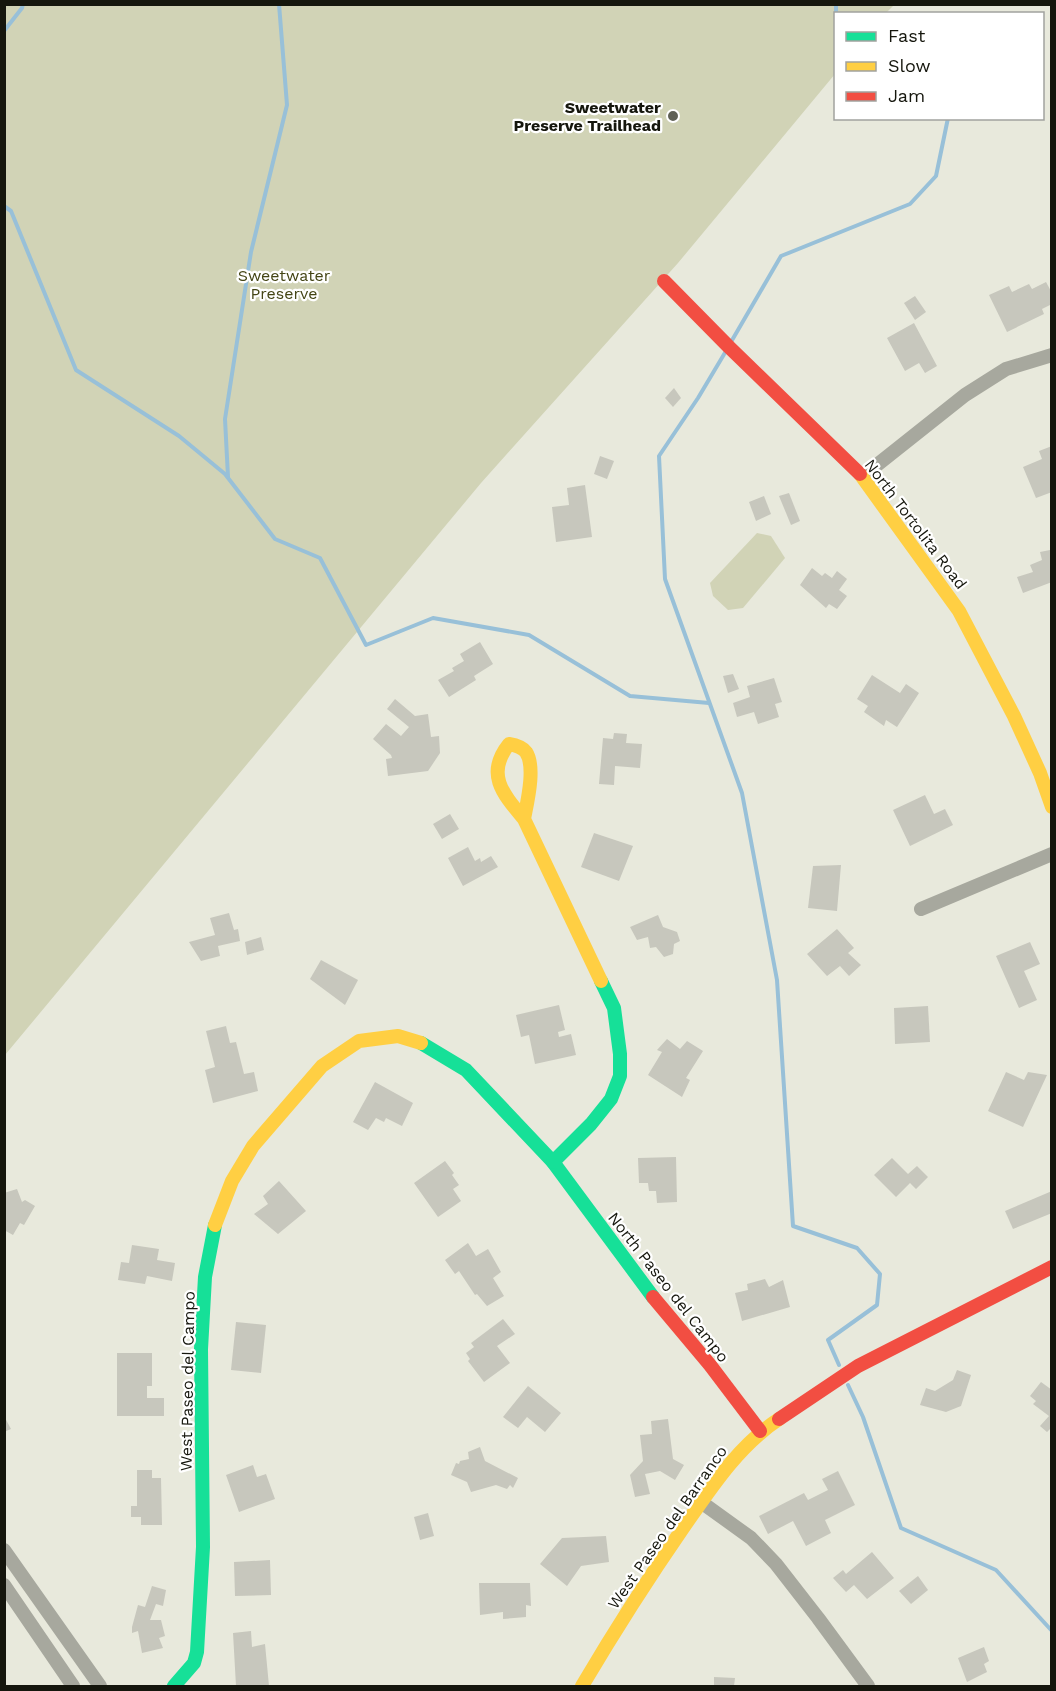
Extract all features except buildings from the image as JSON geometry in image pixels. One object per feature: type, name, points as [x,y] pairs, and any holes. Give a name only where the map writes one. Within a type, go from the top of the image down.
[{"type":"street","name":"North Tortolita Road","points":[[664,281],[863,476],[959,611],[1014,716],[1040,773],[1052,807]]},
{"type":"street","points":[[863,476],[965,395],[1006,369],[1051,355]]},
{"type":"street","points":[[524,819],[530,768],[526,752],[518,746],[509,744],[501,752],[496,762],[496,775],[512,805],[524,819],[614,1008],[620,1054],[620,1076],[611,1099],[591,1124],[553,1162]]},
{"type":"street","points":[[921,909],[1052,854]]},
{"type":"street","name":"West Paseo del Campo","points":[[174,1686],[194,1663],[197,1652],[203,1548],[201,1399],[205,1277],[215,1224],[232,1181],[253,1146],[322,1066],[359,1041],[398,1036],[426,1045],[466,1070],[553,1162]]},
{"type":"street","name":"North Paseo del Campo","points":[[553,1162],[644,1286],[710,1365],[760,1431]]},
{"type":"street","name":"West Paseo del Barranco","points":[[582,1686],[632,1602],[701,1502],[728,1465],[760,1431],[858,1366],[1052,1267]]},
{"type":"street","points":[[701,1502],[751,1538],[776,1564],[868,1686]]},
{"type":"street","points":[[4,1550],[100,1686]]},
{"type":"street","points":[[4,1585],[73,1686]]},
{"type":"green space","name":"Sweetwater Preserve","points":[[5,5],[894,5],[887,12],[834,12],[834,75],[678,263],[481,483],[5,1055]]},
{"type":"green space","points":[[757,533],[771,536],[785,558],[743,608],[728,610],[713,596],[710,583]]},
{"type":"waterway","points":[[4,31],[23,4]]},
{"type":"waterway","points":[[228,477],[225,419],[251,252],[287,105],[279,4]]},
{"type":"waterway","points":[[836,4],[836,12]]},
{"type":"waterway","points":[[731,342],[781,256],[910,204],[936,176],[948,120]]},
{"type":"waterway","points":[[4,206],[11,211],[76,370],[179,436],[225,474],[275,539],[320,558],[366,645],[433,618],[529,635],[630,696],[709,703]]},
{"type":"waterway","points":[[726,351],[659,456],[665,579],[742,793],[777,980],[793,1226],[857,1248],[880,1274],[877,1305],[828,1340],[839,1365]]},
{"type":"waterway","points":[[848,1385],[863,1417],[901,1528],[996,1570],[1052,1631]]},
{"type":"traffic: fast","points":[[553,1162],[591,1124],[611,1099],[620,1076],[620,1054],[614,1008],[601,981]]},
{"type":"traffic: fast","points":[[421,1043],[466,1070],[553,1162],[653,1297]]},
{"type":"traffic: fast","points":[[174,1686],[194,1663],[197,1652],[203,1547],[201,1349],[205,1277],[215,1225]]},
{"type":"traffic: slow","points":[[860,474],[959,611],[1014,716],[1040,773],[1052,807]]},
{"type":"traffic: slow","points":[[524,819],[530,785],[529,759],[526,752],[509,744],[498,765],[500,783],[509,801],[524,819],[601,981]]},
{"type":"traffic: slow","points":[[215,1225],[232,1181],[253,1146],[322,1066],[359,1041],[398,1036],[421,1043]]},
{"type":"traffic: slow","points":[[582,1686],[644,1587],[715,1483],[738,1455],[779,1419]]},
{"type":"traffic: jam","points":[[664,281],[860,474]]},
{"type":"traffic: jam","points":[[779,1419],[858,1366],[1052,1267]]},
{"type":"traffic: jam","points":[[653,1297],[710,1365],[760,1431]]},
{"type":"place","name":"Sweetwater Preserve Trailhead","points":[[673,116]]}]
